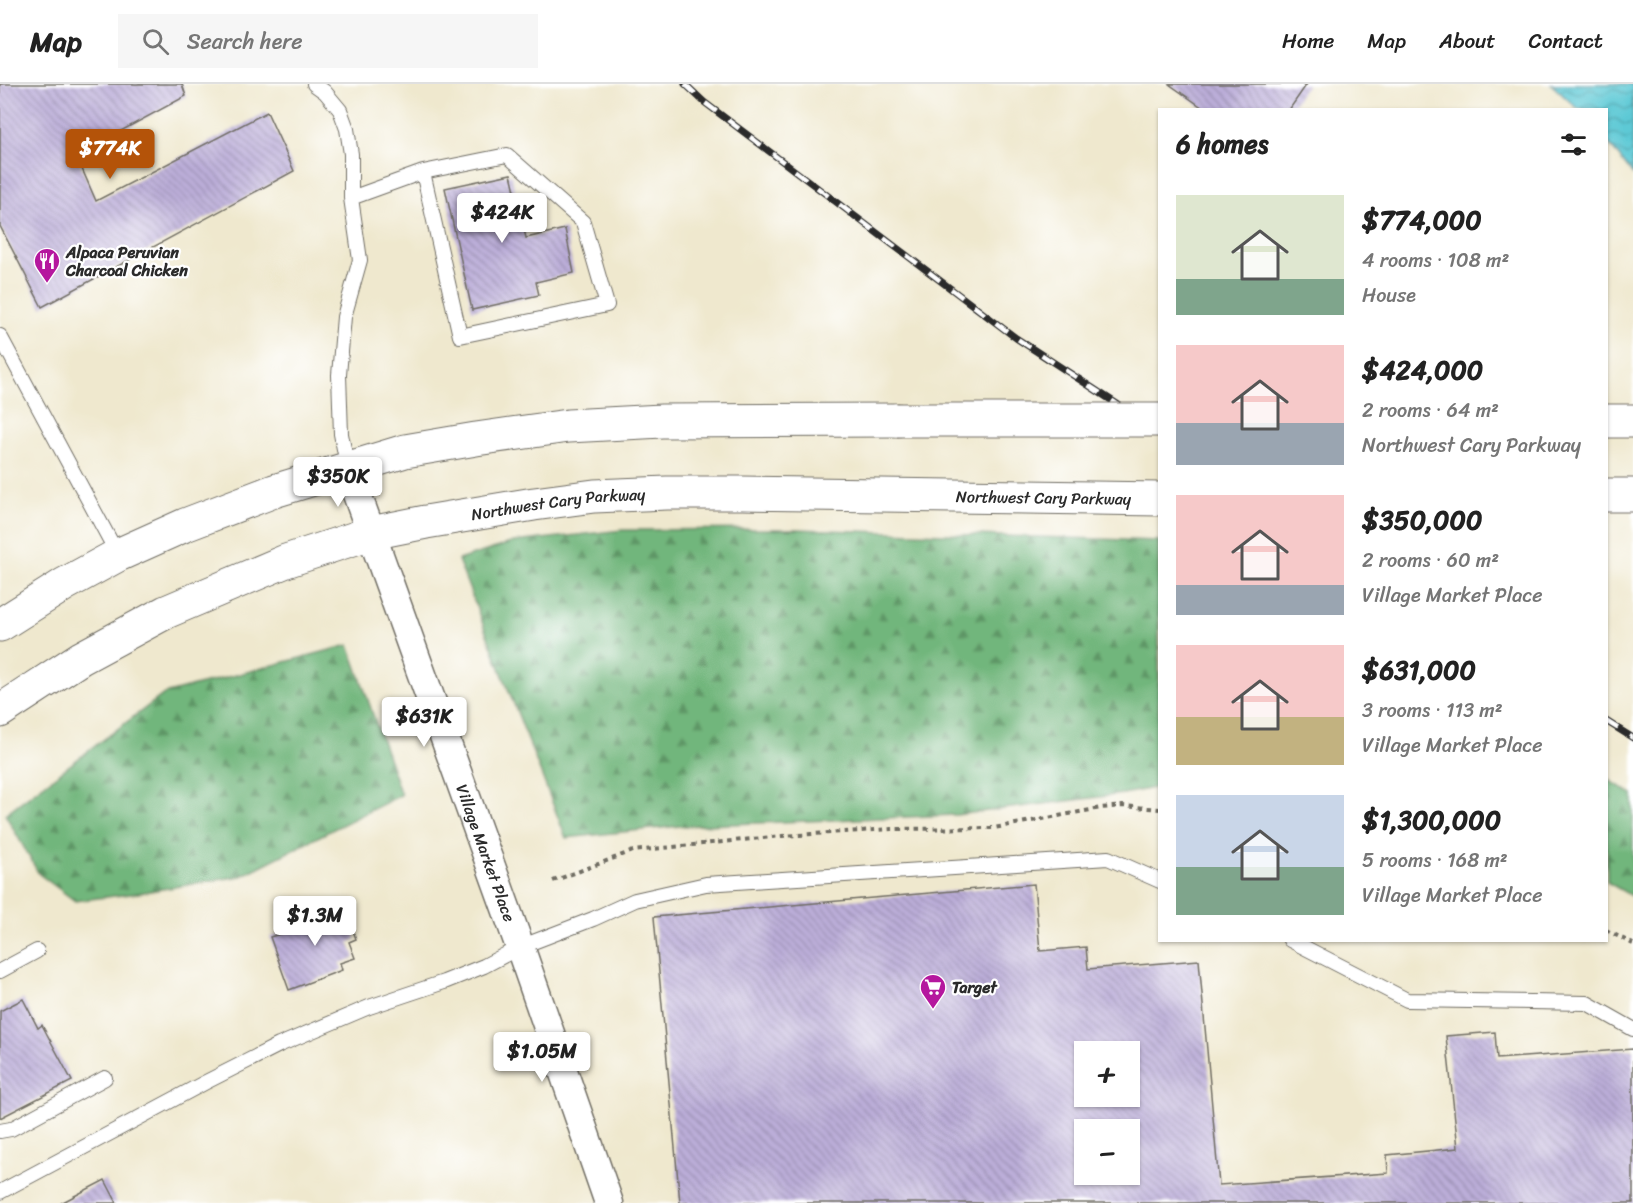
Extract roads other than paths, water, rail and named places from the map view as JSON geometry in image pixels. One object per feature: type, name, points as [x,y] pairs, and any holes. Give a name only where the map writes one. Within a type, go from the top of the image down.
[{"type":"main road","points":[[0,625],[65,584],[118,555],[185,525],[274,491],[405,451],[497,435],[568,426],[662,421],[1158,420]]},
{"type":"main road","points":[[1608,421],[1633,421]]},
{"type":"main road","name":"Northwest Cary Parkway","points":[[0,711],[81,658],[166,612],[286,561],[371,532],[492,510],[594,496],[731,493],[1158,499]]},
{"type":"main road","points":[[1608,495],[1633,495]]},
{"type":"street","name":"Village Market Place","points":[[348,469],[609,1203]]},
{"type":"lane","points":[[314,84],[325,92],[340,110],[347,129],[351,154],[351,198],[360,260],[344,317],[339,375],[341,434],[348,469]]},
{"type":"lane","points":[[351,198],[423,172],[507,155],[583,222],[607,305],[460,336],[423,172]]},
{"type":"lane","points":[[0,336],[118,555]]},
{"type":"lane","points":[[0,1192],[279,1045],[369,1007],[484,966],[520,948],[636,900],[706,884],[1108,858],[1158,880]]},
{"type":"lane","points":[[1294,942],[1407,1000],[1587,1003],[1633,1029]]},
{"type":"lane","points":[[0,971],[37,951]]},
{"type":"lane","points":[[0,1131],[11,1129],[105,1078]]},
{"type":"water","points":[[1551,84],[1633,84],[1633,175],[1608,142],[1608,108],[1577,108]]},
{"type":"railway","points":[[685,84],[704,102],[1016,338],[1158,431]]},
{"type":"railway","points":[[1608,722],[1633,738]]},
{"type":"place","name":"Alpaca Peruvian Charcoal Chicken","points":[[47,284]]},
{"type":"place","name":"Target","points":[[933,1010]]}]
